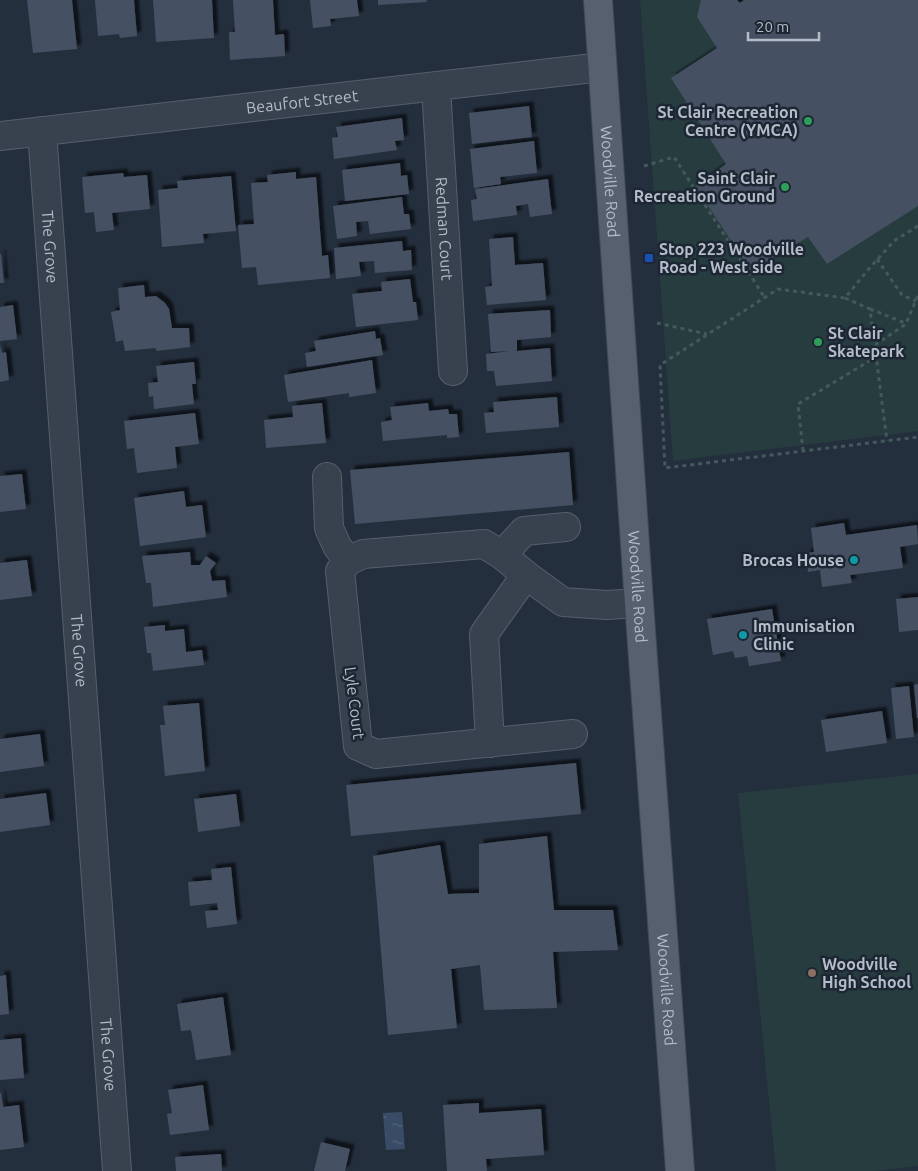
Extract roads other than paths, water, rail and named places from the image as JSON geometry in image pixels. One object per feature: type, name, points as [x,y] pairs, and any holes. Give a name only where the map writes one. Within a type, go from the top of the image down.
[{"type":"main road","name":"Woodville Road","points":[[598,0],[638,603],[680,1171]]},
{"type":"street","name":"Beaufort Street","points":[[0,136],[602,67]]},
{"type":"street","name":"Redman Court","points":[[436,87],[454,371]]},
{"type":"street","name":"The Grove","points":[[42,131],[117,1171]]},
{"type":"street","points":[[327,477],[329,528],[337,546],[348,561],[362,554],[484,544],[502,555],[563,602],[607,605],[638,603]]},
{"type":"street","points":[[502,555],[524,531],[566,527]]},
{"type":"street","name":"Lyle Court","points":[[348,561],[340,571],[358,746],[376,754],[573,734]]},
{"type":"street","points":[[490,743],[484,634],[526,575]]},
{"type":"water","points":[[402,1112],[405,1149],[386,1150],[383,1113]]},
{"type":"place","name":"St Clair Recreation Centre (YMCA)","points":[[808,121]]},
{"type":"place","name":"Saint Clair Recreation Ground","points":[[785,187]]},
{"type":"place","name":"Stop 223 Woodville Road - West side","points":[[649,258]]},
{"type":"place","name":"St Clair Skatepark","points":[[818,342]]},
{"type":"place","name":"Brocas House","points":[[854,560]]},
{"type":"place","name":"Immunisation Clinic","points":[[743,635]]},
{"type":"place","name":"Woodville High School","points":[[812,973]]}]
